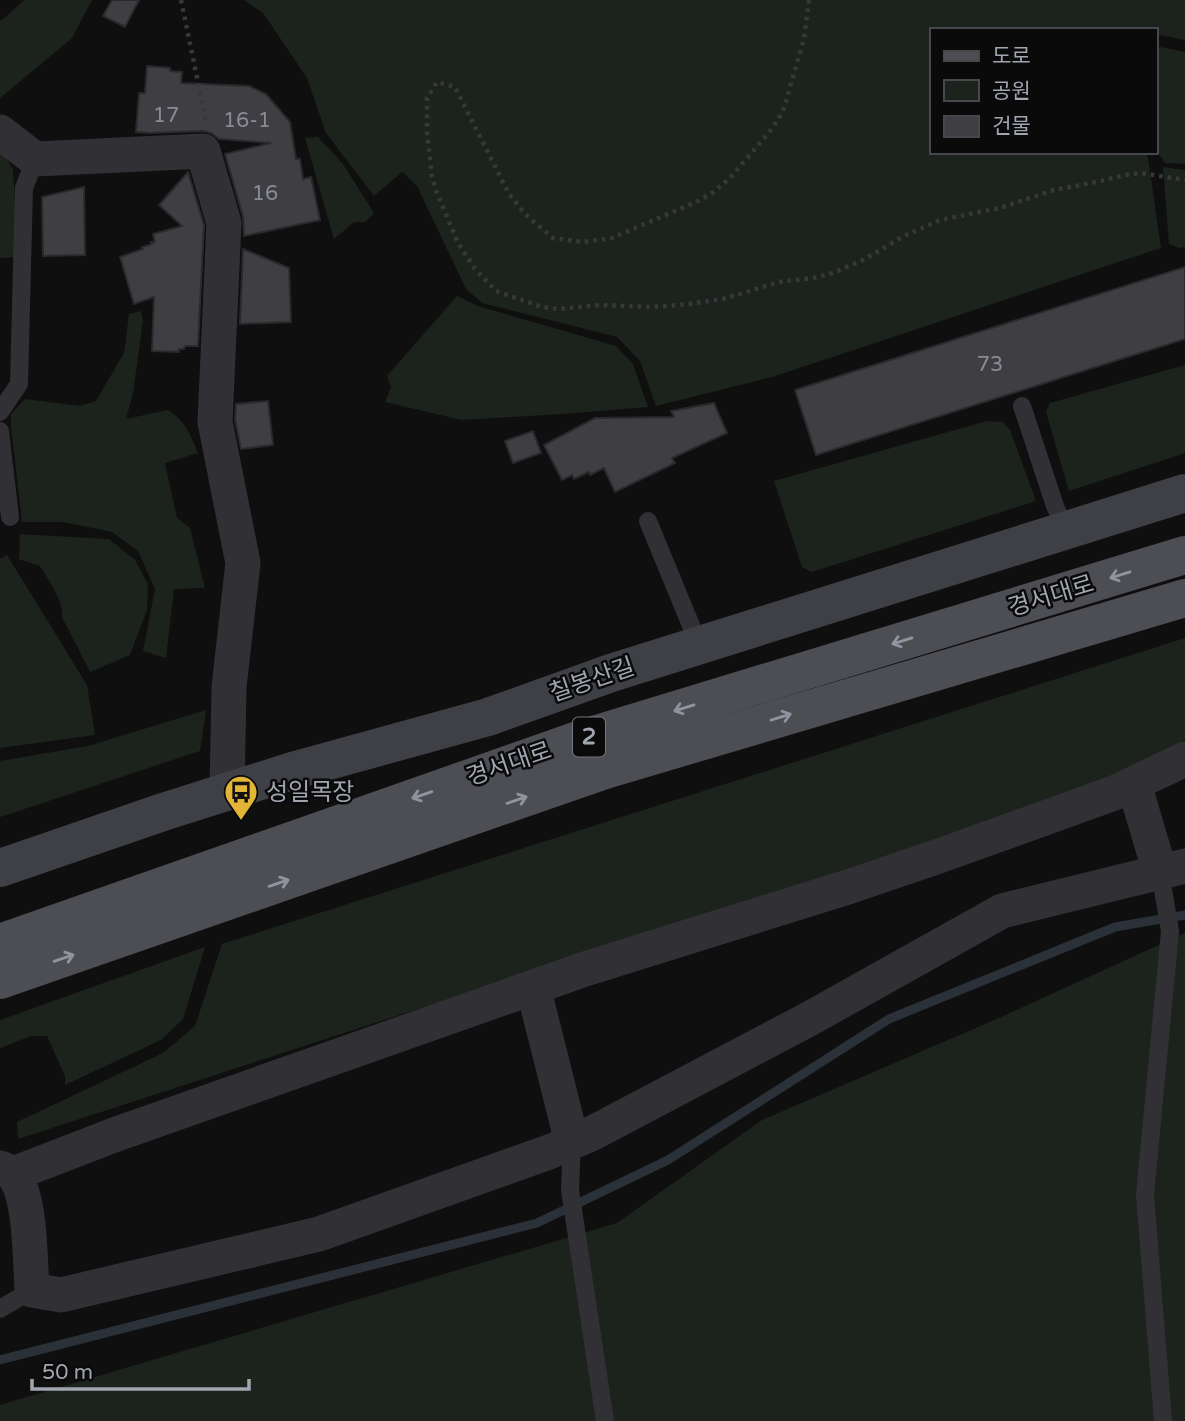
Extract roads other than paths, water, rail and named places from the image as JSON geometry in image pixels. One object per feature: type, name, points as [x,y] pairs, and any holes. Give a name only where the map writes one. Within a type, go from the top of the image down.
[{"type":"main road","name":"경서대로","points":[[0,943],[584,738],[1185,555]]},
{"type":"main road","name":"경서대로","points":[[0,980],[604,770],[1185,598]]},
{"type":"street","points":[[0,132],[35,159],[203,151],[224,223],[215,422],[243,564],[229,687],[227,792]]},
{"type":"street","name":"칠봉산길","points":[[0,868],[292,771],[488,717],[611,673],[1185,493]]},
{"type":"street","points":[[1134,784],[1170,879],[1002,911],[809,1019],[589,1135],[318,1234],[61,1295],[32,1290],[27,1210],[18,1184],[6,1171],[585,969],[851,886],[1102,797],[1185,759]]},
{"type":"street","points":[[533,988],[572,1142]]},
{"type":"lane","points":[[0,412],[19,384],[24,188],[35,159]]},
{"type":"lane","points":[[1022,405],[1055,506],[1066,531]]},
{"type":"lane","points":[[0,431],[10,517]]},
{"type":"lane","points":[[648,521],[699,645]]},
{"type":"lane","points":[[1163,1421],[1145,1195],[1170,932],[1170,879]]},
{"type":"lane","points":[[572,1142],[570,1190],[605,1421]]},
{"type":"lane","points":[[0,1310],[32,1290]]},
{"type":"waterway","points":[[0,1360],[537,1223],[668,1160],[889,1019],[1115,927],[1185,915]]},
{"type":"place","name":"성일목장","points":[[241,822]]}]
